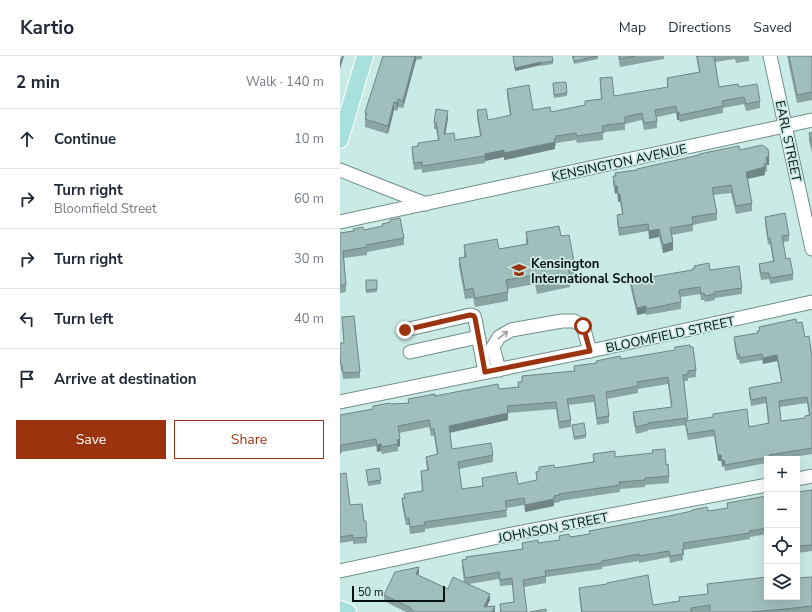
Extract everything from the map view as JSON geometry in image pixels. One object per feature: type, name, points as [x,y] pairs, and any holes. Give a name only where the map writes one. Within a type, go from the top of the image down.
[{"type":"main road","points":[[340,140],[365,56]]},
{"type":"main road","points":[[340,609],[348,612]]},
{"type":"street","name":"EARL STREET","points":[[770,56],[812,250]]},
{"type":"street","name":"KENSINGTON AVENUE","points":[[340,222],[812,120]]},
{"type":"street","points":[[340,170],[426,204]]},
{"type":"street","name":"BLOOMFIELD STREET","points":[[340,402],[590,351],[812,302]]},
{"type":"street","points":[[405,330],[470,315],[474,316],[485,372]]},
{"type":"street","points":[[499,370],[493,347],[499,337],[511,330],[562,321],[574,321],[583,326],[590,351]]},
{"type":"street","points":[[410,352],[478,337]]},
{"type":"street","points":[[800,478],[812,476]]},
{"type":"street","name":"JOHNSON STREET","points":[[340,571],[512,534],[764,486]]},
{"type":"building","points":[[383,56],[415,56],[403,101],[398,99],[397,103],[394,102],[388,126],[365,119],[367,113],[365,112]]},
{"type":"building","points":[[513,56],[552,56],[553,61],[515,68]]},
{"type":"building","points":[[573,56],[597,56],[574,61]]},
{"type":"building","points":[[620,56],[636,56],[620,59]]},
{"type":"building","points":[[697,56],[714,56],[719,87],[738,84],[739,87],[757,84],[760,101],[746,104],[744,97],[722,101],[723,106],[680,115],[679,112],[677,113],[676,106],[655,110],[657,121],[644,123],[642,113],[625,117],[625,123],[602,126],[603,132],[577,136],[576,133],[556,136],[556,139],[554,139],[555,142],[504,153],[504,150],[485,154],[485,156],[422,166],[422,162],[414,163],[412,147],[418,146],[418,143],[439,140],[436,122],[434,122],[436,109],[448,111],[444,134],[454,133],[455,140],[481,136],[477,110],[486,109],[488,120],[511,115],[507,89],[529,85],[533,110],[550,107],[551,112],[585,105],[585,101],[602,99],[600,78],[612,77],[614,96],[668,87],[667,78],[700,72]]},
{"type":"building","points":[[789,56],[812,56],[812,92],[797,95]]},
{"type":"building","points":[[566,82],[567,93],[554,95],[553,83]]},
{"type":"building","points":[[812,132],[812,146],[809,133]]},
{"type":"building","points":[[762,145],[768,149],[769,157],[766,157],[767,163],[764,164],[765,167],[746,172],[752,203],[736,206],[731,185],[712,188],[717,213],[692,217],[693,224],[670,228],[673,242],[663,245],[659,229],[649,231],[648,224],[619,228],[617,215],[623,214],[620,194],[618,194],[613,176],[616,176],[615,173],[637,170],[699,154],[739,146],[740,150]]},
{"type":"building","points":[[785,213],[789,235],[782,236],[786,259],[790,258],[793,274],[770,278],[769,273],[761,273],[759,264],[774,261],[770,238],[768,238],[765,217]]},
{"type":"building","points":[[400,218],[404,238],[343,251],[346,285],[340,285],[340,233],[354,231],[353,229],[363,227],[364,230],[383,226],[382,224],[390,222],[390,220]]},
{"type":"building","points":[[559,226],[561,236],[569,235],[575,266],[568,267],[570,278],[537,284],[535,275],[506,280],[508,292],[475,298],[473,288],[465,290],[459,258],[466,257],[464,245],[497,239],[499,249],[528,244],[526,232]]},
{"type":"building","points":[[709,263],[710,270],[739,266],[742,288],[714,292],[715,294],[705,296],[704,293],[701,294],[700,287],[679,290],[681,302],[646,309],[646,306],[637,308],[630,279],[646,275],[646,278],[692,270],[695,268],[694,266]]},
{"type":"building","points":[[366,280],[377,280],[377,289],[366,290]]},
{"type":"building","points":[[354,316],[360,372],[343,373],[340,356],[340,343],[344,343],[342,317]]},
{"type":"building","points":[[796,319],[797,323],[802,322],[805,337],[809,336],[812,356],[812,448],[769,455],[764,456],[764,458],[725,465],[724,460],[722,461],[721,455],[718,455],[714,430],[688,434],[685,421],[713,417],[713,414],[747,409],[749,427],[769,423],[766,397],[751,400],[749,388],[782,382],[777,355],[763,358],[762,354],[740,358],[739,354],[737,354],[734,337],[758,333],[757,331],[760,331],[759,327]],"holes":[[[807,397],[810,415],[805,416],[805,418],[781,421],[779,401]]]},
{"type":"building","points":[[690,345],[690,347],[693,347],[696,370],[688,371],[688,374],[683,375],[688,418],[648,423],[636,427],[633,412],[672,407],[668,377],[637,382],[638,386],[606,392],[609,416],[597,418],[594,395],[567,399],[571,420],[559,422],[556,402],[507,406],[508,413],[449,426],[452,449],[491,443],[493,455],[458,462],[462,489],[483,486],[482,478],[516,472],[518,484],[537,480],[536,472],[539,471],[539,467],[554,465],[555,468],[594,462],[593,454],[615,451],[615,457],[653,453],[652,450],[665,449],[666,465],[668,464],[669,476],[619,482],[620,485],[559,494],[560,495],[554,496],[554,499],[525,505],[524,498],[505,501],[507,510],[424,522],[425,525],[410,527],[409,518],[406,519],[402,498],[405,498],[404,494],[423,491],[421,471],[429,470],[426,457],[438,454],[434,429],[431,429],[429,420],[398,426],[400,439],[397,440],[398,444],[382,447],[381,444],[377,445],[376,439],[341,445],[340,447],[340,415],[373,409],[373,406],[390,403],[409,403],[408,399],[435,394],[435,396],[498,384],[499,389],[519,387],[518,382],[522,382],[522,376],[575,371],[574,366],[597,363],[596,361],[620,356],[621,359],[675,350],[675,347]]},
{"type":"building","points":[[584,423],[586,435],[574,437],[572,425]]},
{"type":"building","points":[[379,468],[381,480],[368,482],[366,470]]},
{"type":"building","points":[[346,473],[350,505],[362,504],[364,521],[366,521],[367,537],[353,538],[353,535],[340,537],[340,474]]},
{"type":"building","points":[[812,490],[812,545],[800,546],[800,492]]},
{"type":"building","points":[[764,497],[764,528],[749,531],[750,533],[683,543],[683,554],[670,556],[669,551],[639,556],[639,554],[602,561],[602,563],[545,571],[546,576],[523,580],[527,612],[501,612],[500,604],[514,602],[512,578],[500,580],[499,572],[465,578],[462,560],[467,559],[466,557],[523,549],[522,543],[538,540],[538,543],[560,540],[559,536],[569,534],[570,537],[590,534],[589,531],[669,516],[707,507],[708,511],[728,508],[727,503]]},
{"type":"building","points":[[419,567],[416,574],[448,589],[453,577],[490,594],[484,607],[495,606],[492,612],[415,612],[411,610],[411,608],[384,595],[395,572]]},
{"type":"building","points":[[648,575],[653,605],[680,601],[679,597],[708,594],[707,584],[764,577],[764,600],[800,600],[800,578],[812,577],[812,606],[750,612],[710,612],[710,605],[691,608],[691,612],[582,612],[579,588]]},
{"type":"building","points":[[546,609],[546,612],[530,612]]},
{"type":"place","name":"Kensington International School","points":[[519,270]]},
{"type":"route","points":[[405,330],[470,315],[474,316],[485,372],[590,351],[583,326]]}]
